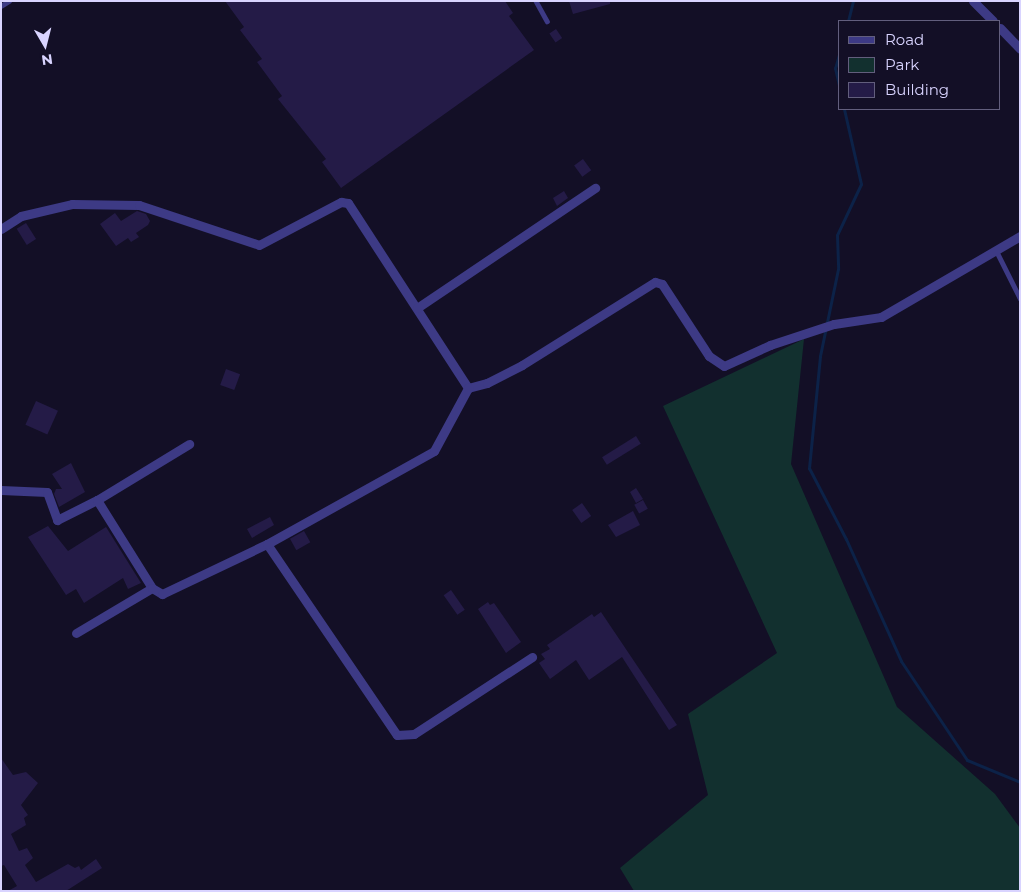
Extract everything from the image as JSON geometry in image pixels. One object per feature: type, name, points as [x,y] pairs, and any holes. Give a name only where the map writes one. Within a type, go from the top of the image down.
[{"type":"street","points":[[974,1],[992,20]]},
{"type":"street","points":[[1001,29],[1020,49]]},
{"type":"street","points":[[417,308],[595,188]]},
{"type":"street","points":[[1,229],[22,216],[72,204],[139,205],[259,245],[341,202],[348,203],[468,388]]},
{"type":"street","points":[[97,500],[152,588],[162,594],[267,544],[434,451],[468,388],[488,383],[522,365],[655,282],[662,284],[709,356],[724,366],[834,324],[881,317],[1020,236]]},
{"type":"street","points":[[1,490],[46,492],[58,520],[97,500],[189,444]]},
{"type":"street","points":[[267,544],[397,735],[414,734],[532,657]]},
{"type":"street","points":[[76,633],[152,588]]},
{"type":"lane","points":[[1,6],[9,1]]},
{"type":"lane","points":[[536,1],[547,21]]},
{"type":"lane","points":[[996,249],[1020,298]]},
{"type":"green space","points":[[804,339],[791,464],[897,707],[995,794],[1020,828],[1020,891],[634,891],[620,868],[708,795],[688,714],[777,653],[663,406]]},
{"type":"building","points":[[225,1],[505,1],[513,13],[509,16],[534,50],[341,188],[322,162],[326,159],[278,99],[282,96],[257,62],[262,59],[240,30],[244,27]]},
{"type":"building","points":[[569,1],[610,1],[610,4],[573,14]]},
{"type":"building","points":[[556,29],[562,38],[556,43],[549,33]]},
{"type":"building","points":[[583,159],[591,170],[582,177],[574,165]]},
{"type":"building","points":[[564,191],[568,198],[557,206],[553,198]]},
{"type":"building","points":[[137,211],[146,214],[150,221],[148,225],[136,233],[139,237],[131,242],[128,238],[116,246],[100,224],[115,213],[121,221]]},
{"type":"building","points":[[26,223],[36,239],[27,245],[17,229]]},
{"type":"building","points":[[226,369],[240,374],[234,390],[220,385]]},
{"type":"building","points":[[36,401],[58,411],[47,435],[25,425]]},
{"type":"building","points":[[636,436],[641,444],[607,465],[602,457]]},
{"type":"building","points":[[71,463],[85,492],[59,507],[54,494],[56,489],[62,489],[52,474]]},
{"type":"building","points":[[636,488],[643,499],[636,503],[630,492]]},
{"type":"building","points":[[643,500],[648,509],[639,514],[634,505]]},
{"type":"building","points":[[582,503],[591,516],[581,523],[572,510]]},
{"type":"building","points":[[633,511],[640,525],[616,537],[608,525]]},
{"type":"building","points":[[270,517],[274,525],[252,538],[247,529]]},
{"type":"building","points":[[48,526],[68,551],[106,527],[141,583],[128,589],[123,578],[84,603],[76,589],[66,595],[28,537]]},
{"type":"building","points":[[304,531],[310,542],[296,550],[290,539]]},
{"type":"building","points":[[451,590],[465,610],[457,615],[444,595]]},
{"type":"building","points":[[488,602],[490,605],[494,603],[521,642],[506,653],[478,609]]},
{"type":"building","points":[[601,612],[677,725],[669,730],[622,657],[589,680],[576,660],[550,679],[539,663],[545,659],[541,654],[550,649],[547,645],[592,614],[594,617]]},
{"type":"building","points":[[1,758],[13,775],[26,772],[38,783],[21,805],[28,815],[24,818],[26,825],[11,834],[19,851],[27,848],[33,858],[25,865],[36,882],[68,864],[75,868],[79,866],[81,870],[96,859],[102,868],[66,891],[8,891],[17,886],[4,865],[1,866]]},
{"type":"waterway","points":[[848,20],[853,1]]},
{"type":"waterway","points":[[838,58],[835,68],[838,81]]},
{"type":"waterway","points":[[844,110],[861,184],[837,235],[838,269],[820,356],[809,468],[846,539],[901,661],[967,760],[1020,782]]}]
